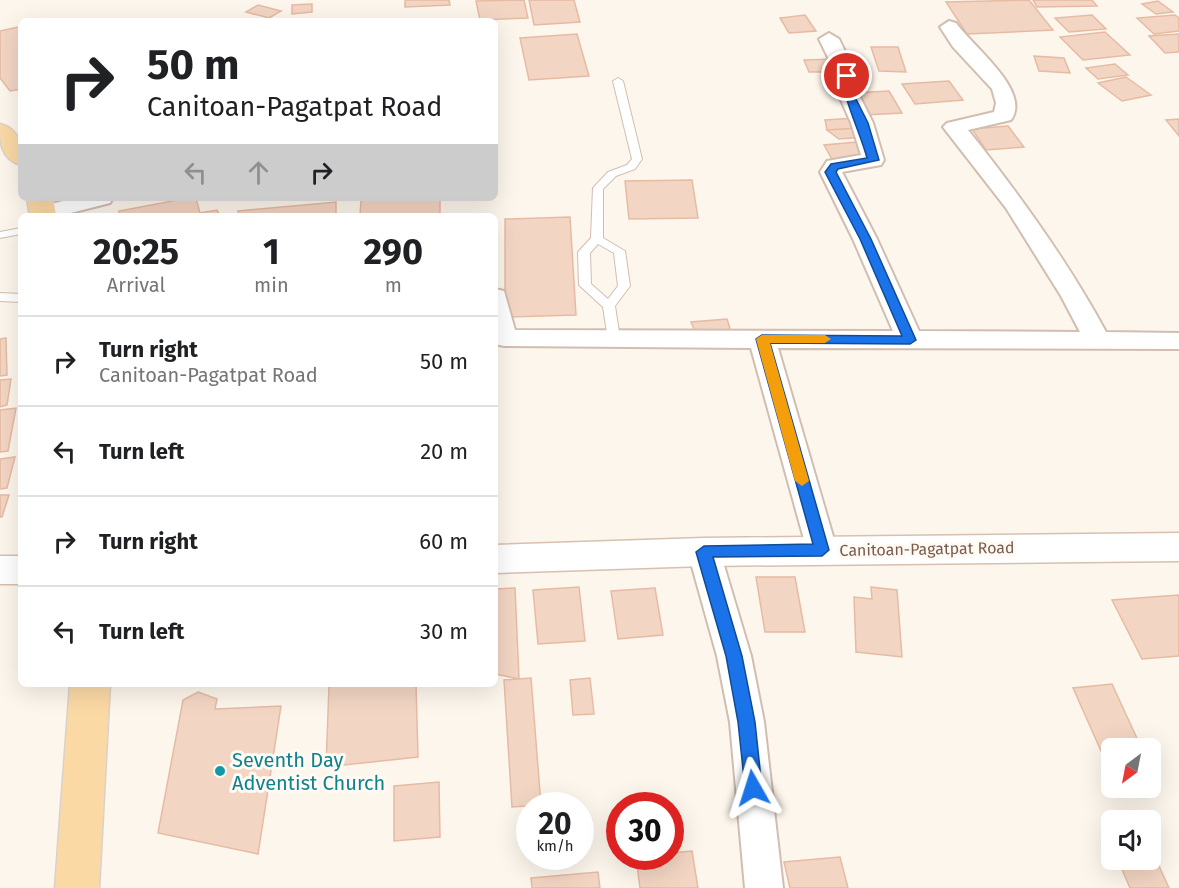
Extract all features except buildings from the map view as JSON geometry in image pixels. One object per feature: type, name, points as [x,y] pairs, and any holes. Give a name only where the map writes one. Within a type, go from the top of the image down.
[{"type":"main road","points":[[0,130],[18,153]]},
{"type":"main road","points":[[77,888],[90,687]]},
{"type":"street","points":[[949,27],[960,43],[1002,88],[1006,103],[1004,116],[954,127],[1016,205],[1074,296],[1098,341]]},
{"type":"street","points":[[829,39],[847,76],[848,93],[862,123],[873,160],[835,166],[831,172],[865,239],[910,340]]},
{"type":"street","points":[[42,209],[86,201]]},
{"type":"street","points":[[499,338],[1179,341]]},
{"type":"street","points":[[762,339],[822,550]]},
{"type":"street","name":"Canitoan-Pagatpat Road","points":[[498,559],[704,552],[1179,547]]},
{"type":"street","points":[[704,552],[734,656],[747,722],[764,888]]},
{"type":"street","points":[[0,570],[18,570]]},
{"type":"lane","points":[[614,339],[609,306],[585,285],[584,252],[597,239],[598,188],[612,174],[631,166],[638,159],[618,81]]},
{"type":"lane","points":[[0,235],[18,232]]},
{"type":"lane","points":[[597,239],[619,251],[624,286],[609,306]]},
{"type":"lane","points":[[0,297],[18,298]]},
{"type":"slow traffic","points":[[802,481],[762,339],[825,339]]},
{"type":"place","name":"Seventh Day Adventist Church","points":[[220,771]]},
{"type":"route","points":[[753,788],[747,722],[734,656],[704,552],[822,550],[762,339],[910,340],[865,239],[831,172],[835,166],[873,160],[862,123],[848,93],[847,76]]}]
